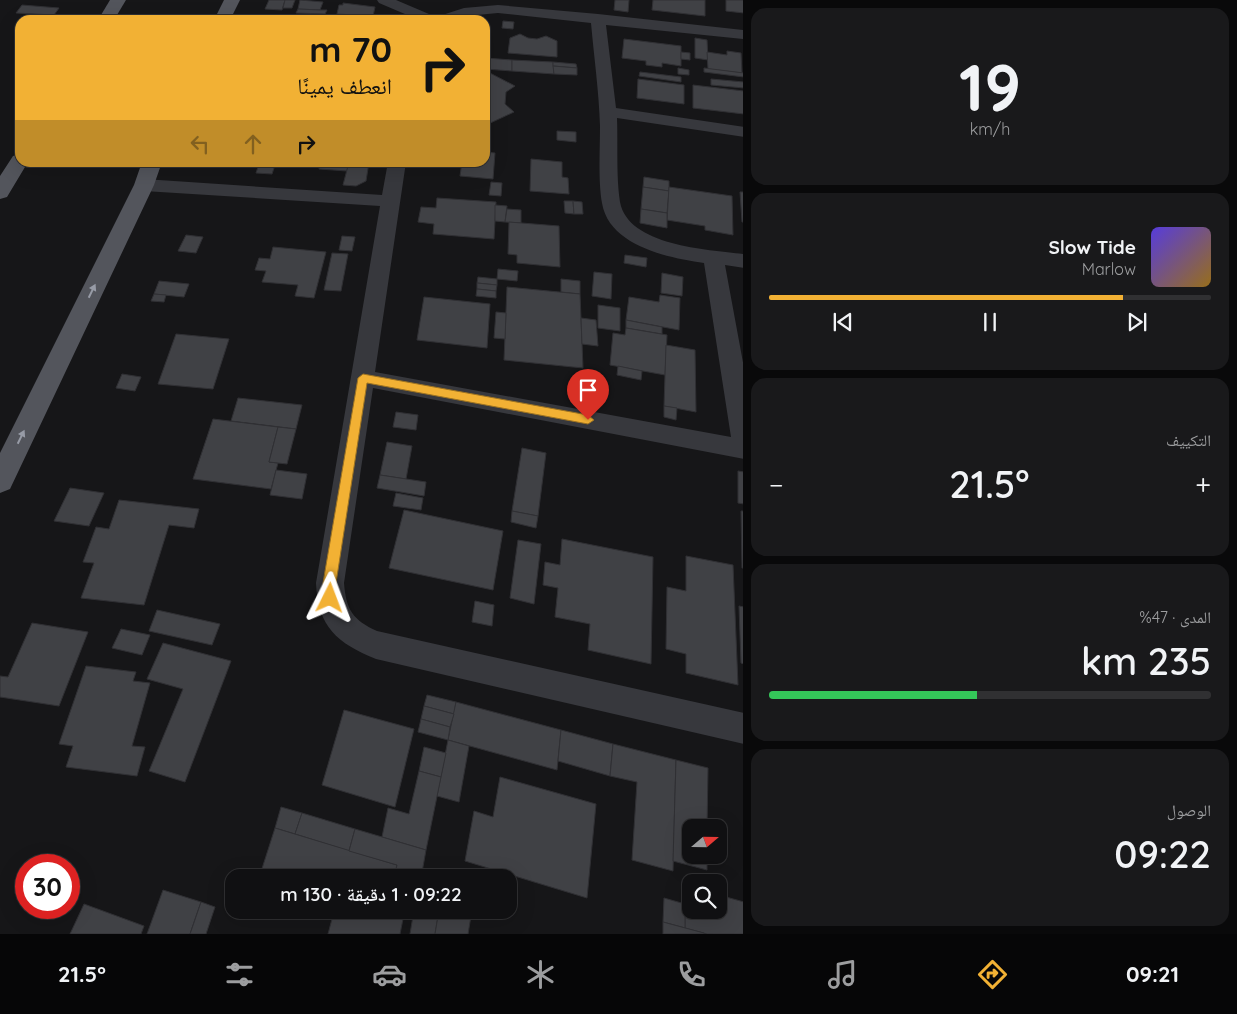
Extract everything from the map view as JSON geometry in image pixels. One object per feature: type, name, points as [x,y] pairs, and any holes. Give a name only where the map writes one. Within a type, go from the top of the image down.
[{"type":"main road","points":[[109,15],[118,0]]},
{"type":"main road","points":[[224,15],[232,0]]},
{"type":"main road","points":[[0,193],[16,167]]},
{"type":"main road","points":[[0,481],[144,185],[150,167]]},
{"type":"street","points":[[384,0],[420,15]]},
{"type":"street","points":[[403,8],[425,0]]},
{"type":"street","points":[[455,15],[464,12],[498,9],[598,18],[743,35]]},
{"type":"street","points":[[598,18],[608,112],[611,204],[614,214],[621,224],[646,242],[662,248],[743,261]]},
{"type":"street","points":[[608,112],[743,132]]},
{"type":"street","points":[[396,167],[330,583],[330,598],[335,614],[345,628],[359,639],[376,645],[743,729]]},
{"type":"street","points":[[144,185],[391,201]]},
{"type":"street","points":[[714,256],[743,440]]},
{"type":"street","points":[[363,378],[743,448]]},
{"type":"building","points":[[269,0],[285,0],[282,10],[265,9]]},
{"type":"building","points":[[285,0],[295,0],[292,8],[283,8]]},
{"type":"building","points":[[300,0],[323,2],[320,10],[298,9]]},
{"type":"building","points":[[615,0],[629,0],[628,12],[614,10]]},
{"type":"building","points":[[653,0],[705,0],[705,16],[652,10]]},
{"type":"building","points":[[726,0],[743,0],[743,13],[726,11]]},
{"type":"building","points":[[343,3],[375,7],[373,15],[337,14],[339,5],[343,5]]},
{"type":"building","points":[[22,5],[59,8],[54,15],[16,13]]},
{"type":"building","points":[[298,9],[327,10],[325,14],[296,13]]},
{"type":"building","points":[[503,21],[514,22],[513,29],[502,28]]},
{"type":"building","points":[[520,34],[528,38],[537,39],[546,36],[557,41],[557,57],[508,53],[510,38]]},
{"type":"building","points":[[695,38],[707,40],[708,60],[695,58]]},
{"type":"building","points":[[624,39],[681,46],[681,66],[662,63],[662,67],[646,65],[646,61],[622,58]]},
{"type":"building","points":[[727,51],[741,53],[742,73],[708,69],[707,52],[727,55]]},
{"type":"building","points":[[681,52],[690,53],[690,60],[681,59]]},
{"type":"building","points":[[490,58],[512,60],[512,71],[490,69]]},
{"type":"building","points":[[512,60],[553,62],[554,74],[512,71]]},
{"type":"building","points":[[553,62],[576,64],[577,68],[553,66]]},
{"type":"building","points":[[553,66],[577,68],[577,75],[554,74]]},
{"type":"building","points":[[678,68],[689,70],[689,75],[678,74]]},
{"type":"building","points":[[704,68],[743,73],[743,77],[704,72]]},
{"type":"building","points":[[640,72],[681,77],[681,82],[639,76]]},
{"type":"building","points":[[490,73],[515,86],[506,92],[505,104],[514,112],[490,123]]},
{"type":"building","points":[[638,79],[684,85],[684,104],[637,98]]},
{"type":"building","points":[[711,79],[743,82],[743,88],[711,85]]},
{"type":"building","points":[[693,85],[743,91],[743,114],[693,108]]},
{"type":"building","points":[[557,131],[576,132],[576,142],[557,140]]},
{"type":"building","points":[[490,152],[495,153],[493,179],[460,176],[461,167],[490,167]]},
{"type":"building","points":[[531,159],[562,162],[562,177],[568,178],[569,194],[530,191]]},
{"type":"building","points":[[258,167],[274,167],[272,174],[256,173]]},
{"type":"building","points":[[319,167],[348,167],[347,171],[319,169]]},
{"type":"building","points":[[348,167],[368,167],[366,181],[356,186],[343,185]]},
{"type":"building","points":[[644,177],[669,181],[669,191],[643,187]]},
{"type":"building","points":[[491,182],[502,183],[501,196],[489,195]]},
{"type":"building","points":[[643,187],[669,191],[667,213],[641,209]]},
{"type":"building","points":[[669,187],[732,196],[733,235],[705,230],[705,226],[667,220]]},
{"type":"building","points":[[740,192],[743,192],[742,222]]},
{"type":"building","points":[[437,198],[496,202],[494,239],[433,234],[434,224],[418,222],[421,207],[436,208]]},
{"type":"building","points":[[564,201],[573,201],[574,214],[565,213]]},
{"type":"building","points":[[573,201],[582,202],[583,214],[574,214]]},
{"type":"building","points":[[495,205],[507,206],[505,222],[495,221]]},
{"type":"building","points":[[507,209],[521,210],[521,223],[505,222]]},
{"type":"building","points":[[641,209],[667,213],[667,228],[640,223]]},
{"type":"building","points":[[509,222],[559,226],[560,267],[517,263],[517,255],[508,254]]},
{"type":"building","points":[[186,235],[203,237],[196,253],[178,251]]},
{"type":"building","points":[[342,236],[355,237],[352,251],[339,250]]},
{"type":"building","points":[[273,247],[326,252],[314,298],[295,296],[298,285],[262,282],[266,271],[255,270],[259,258],[270,259]]},
{"type":"building","points":[[332,253],[348,254],[341,291],[324,290]]},
{"type":"building","points":[[625,255],[647,258],[646,267],[624,263]]},
{"type":"building","points":[[498,269],[518,271],[517,281],[497,279]]},
{"type":"building","points":[[594,272],[612,274],[611,299],[592,296]]},
{"type":"building","points":[[662,273],[683,277],[682,296],[661,293]]},
{"type":"building","points":[[478,277],[497,279],[497,285],[477,283]]},
{"type":"building","points":[[561,279],[580,281],[580,294],[561,292]]},
{"type":"building","points":[[159,281],[189,284],[184,297],[154,294]]},
{"type":"building","points":[[477,283],[497,285],[496,291],[477,289]]},
{"type":"building","points":[[507,287],[580,294],[583,368],[504,360]]},
{"type":"building","points":[[477,289],[496,291],[496,298],[476,296]]},
{"type":"building","points":[[154,294],[166,295],[164,302],[151,301]]},
{"type":"building","points":[[660,295],[680,298],[679,330],[626,320],[629,297],[659,302]]},
{"type":"building","points":[[424,297],[490,304],[487,348],[417,340]]},
{"type":"building","points":[[598,305],[620,308],[620,331],[598,328]]},
{"type":"building","points":[[496,312],[506,313],[505,339],[494,338]]},
{"type":"building","points":[[581,318],[596,320],[598,346],[582,344]]},
{"type":"building","points":[[626,320],[662,327],[662,334],[626,328]]},
{"type":"building","points":[[626,328],[667,335],[665,375],[610,365],[613,333],[625,335]]},
{"type":"building","points":[[176,334],[229,339],[213,389],[158,384]]},
{"type":"building","points":[[666,345],[695,350],[696,412],[664,406]]},
{"type":"building","points":[[618,366],[642,371],[641,380],[617,375]]},
{"type":"building","points":[[122,374],[141,377],[135,391],[116,388]]},
{"type":"building","points":[[238,398],[302,405],[296,429],[231,421]]},
{"type":"building","points":[[664,406],[677,408],[676,420],[664,417]]},
{"type":"building","points":[[396,412],[418,415],[416,430],[393,427]]},
{"type":"building","points":[[213,419],[278,427],[269,462],[278,463],[271,489],[193,479]]},
{"type":"building","points":[[278,427],[296,429],[287,464],[269,462]]},
{"type":"building","points":[[387,442],[412,446],[406,479],[380,475]]},
{"type":"building","points":[[522,448],[546,453],[538,516],[512,511]]},
{"type":"building","points":[[276,470],[307,474],[302,499],[270,495]]},
{"type":"building","points":[[738,471],[743,472],[743,504],[738,503]]},
{"type":"building","points":[[380,475],[426,482],[424,496],[377,488]]},
{"type":"building","points":[[70,488],[104,493],[89,526],[54,521]]},
{"type":"building","points":[[396,493],[423,498],[421,510],[393,506]]},
{"type":"building","points":[[119,500],[199,509],[194,528],[169,525],[144,605],[81,598],[94,563],[83,562],[96,527],[109,529]]},
{"type":"building","points":[[404,510],[503,531],[493,590],[389,568]]},
{"type":"building","points":[[512,511],[538,516],[536,528],[511,522]]},
{"type":"building","points":[[741,511],[743,511],[743,568]]},
{"type":"building","points":[[562,539],[653,557],[651,664],[588,650],[590,624],[555,617],[558,588],[543,585],[545,562],[560,565]]},
{"type":"building","points":[[518,540],[541,544],[534,604],[510,598]]},
{"type":"building","points":[[686,556],[733,565],[738,685],[686,673],[686,654],[666,649],[667,587],[686,591]]},
{"type":"building","points":[[475,601],[494,605],[492,626],[472,622]]},
{"type":"building","points":[[739,606],[743,607],[743,664],[741,663]]},
{"type":"building","points":[[157,610],[220,624],[212,645],[149,631]]},
{"type":"building","points":[[32,623],[88,632],[59,706],[0,697],[0,676],[8,677]]},
{"type":"building","points":[[121,629],[150,635],[142,655],[112,648]]},
{"type":"building","points":[[163,643],[231,661],[185,782],[149,771],[183,689],[147,679]]},
{"type":"building","points":[[86,666],[136,672],[133,681],[150,683],[132,746],[145,747],[137,776],[66,767],[73,746],[59,744]]},
{"type":"building","points":[[427,695],[456,702],[454,714],[424,706]]},
{"type":"building","points":[[456,702],[561,730],[557,770],[448,740]]},
{"type":"building","points":[[424,706],[454,714],[450,727],[421,719]]},
{"type":"building","points":[[344,710],[414,729],[395,807],[322,785]]},
{"type":"building","points":[[421,719],[450,727],[448,740],[418,732]]},
{"type":"building","points":[[561,730],[613,744],[610,776],[558,761]]},
{"type":"building","points":[[448,740],[469,746],[459,802],[437,796]]},
{"type":"building","points":[[613,744],[676,760],[673,871],[632,860],[637,782],[610,776]]},
{"type":"building","points":[[424,747],[446,753],[441,777],[419,771]]},
{"type":"building","points":[[676,760],[708,768],[707,819],[682,819],[682,863],[673,861]]},
{"type":"building","points":[[419,771],[441,777],[426,850],[382,837],[388,808],[409,814]]},
{"type":"building","points":[[500,777],[596,804],[587,898],[517,877],[517,869],[491,869],[465,861],[474,811],[493,817]]},
{"type":"building","points":[[281,807],[302,813],[295,834],[275,828]]},
{"type":"building","points":[[302,813],[355,829],[349,851],[295,834]]},
{"type":"building","points":[[275,828],[397,865],[396,869],[262,869]]},
{"type":"building","points":[[355,829],[426,850],[423,869],[396,869],[397,865],[349,851]]},
{"type":"building","points":[[684,864],[707,864],[707,870]]},
{"type":"building","points":[[163,890],[201,902],[190,934],[147,934]]},
{"type":"building","points":[[727,897],[743,902],[743,934],[707,934],[685,928],[685,919],[727,919]]},
{"type":"building","points":[[664,898],[682,903],[682,919],[685,919],[685,928],[663,922]]},
{"type":"building","points":[[201,902],[215,907],[206,934],[190,934]]},
{"type":"building","points":[[84,904],[144,926],[141,934],[70,934],[77,919],[80,919],[80,913]]},
{"type":"building","points":[[332,919],[403,919],[400,934],[328,934]]},
{"type":"building","points":[[412,919],[438,919],[435,934],[410,934]]},
{"type":"building","points":[[438,919],[470,919],[468,934],[435,934]]},
{"type":"building","points":[[663,922],[704,933],[704,934],[663,934]]},
{"type":"route","points":[[330,598],[330,583],[363,378],[588,420]]}]
